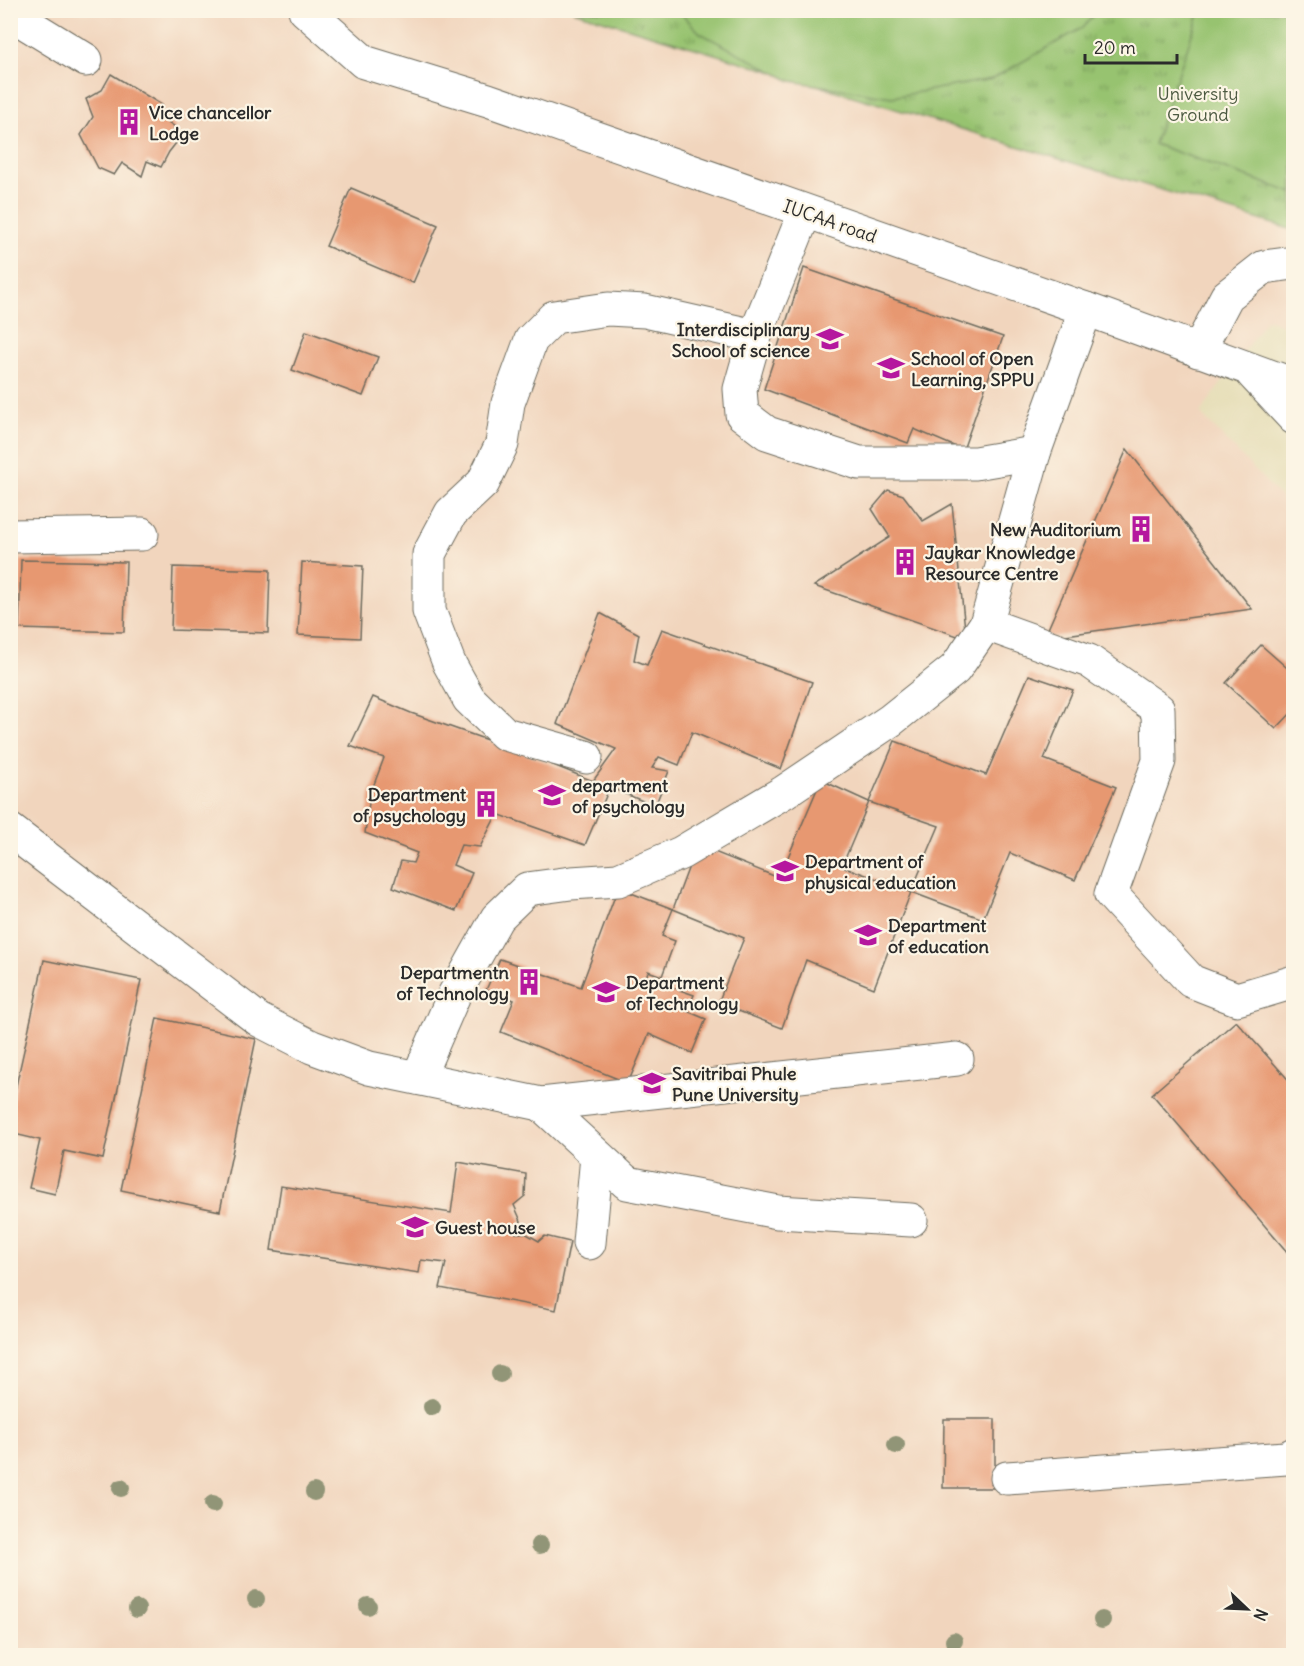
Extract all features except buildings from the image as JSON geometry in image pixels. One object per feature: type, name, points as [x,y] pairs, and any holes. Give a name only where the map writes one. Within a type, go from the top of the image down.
[{"type":"lane","points":[[12,10],[24,22],[86,60]]},
{"type":"lane","name":"IUCAA road","points":[[305,10],[364,62],[488,100],[1086,309],[1293,386]]},
{"type":"lane","points":[[805,212],[754,336],[740,389],[742,414],[767,433],[860,463],[975,463],[1034,453]]},
{"type":"lane","points":[[1198,351],[1227,296],[1264,267],[1293,263]]},
{"type":"lane","points":[[586,757],[505,734],[470,699],[449,663],[429,611],[429,554],[451,513],[483,483],[502,444],[508,403],[531,340],[554,317],[608,309],[645,311],[754,336]]},
{"type":"lane","points":[[418,1078],[454,995],[497,918],[526,889],[618,880],[681,853],[784,792],[891,720],[955,669],[986,624],[1034,453],[1086,309]]},
{"type":"lane","points":[[1250,370],[1293,418]]},
{"type":"lane","points":[[10,536],[142,534]]},
{"type":"lane","points":[[986,624],[1089,661],[1158,709],[1159,761],[1111,894],[1191,981],[1237,999],[1293,982]]},
{"type":"lane","points":[[10,830],[259,1020],[312,1047],[369,1068],[541,1104],[957,1059]]},
{"type":"lane","points":[[541,1104],[627,1183],[778,1212],[911,1220]]},
{"type":"lane","points":[[589,1243],[597,1156]]},
{"type":"lane","points":[[1007,1478],[1286,1458],[1293,1454]]},
{"type":"shaded area","name":"Savitribai Phule Pune University","points":[[11,11],[1293,11],[1293,329],[1267,319],[1200,413],[1293,510],[1293,1655],[11,1656]]},
{"type":"green space","name":"University Ground","points":[[573,11],[1293,11],[1293,230]]},
{"type":"green space","points":[[679,11],[1098,11],[1082,28],[992,79],[892,97],[791,81],[700,33]]},
{"type":"green space","points":[[1200,11],[1293,11],[1293,193],[1154,144]]},
{"type":"place","name":"Vice chancellor Lodge","points":[[129,122]]},
{"type":"place","name":"Interdisciplinary School of science","points":[[830,339]]},
{"type":"place","name":"School of Open Learning, SPPU","points":[[891,368]]},
{"type":"place","name":"New Auditorium","points":[[1141,529]]},
{"type":"place","name":"Jaykar Knowledge Resource Centre","points":[[905,562]]},
{"type":"place","name":"department of psychology","points":[[552,795]]},
{"type":"place","name":"Department of psychology","points":[[486,804]]},
{"type":"place","name":"Department of physical education","points":[[785,871]]},
{"type":"place","name":"Department of education","points":[[868,935]]},
{"type":"place","name":"Departmentn of Technology","points":[[529,982]]},
{"type":"place","name":"Department of Technology","points":[[606,992]]},
{"type":"place","name":"Savitribai Phule Pune University","points":[[652,1083]]},
{"type":"place","name":"Guest house","points":[[415,1227]]}]
